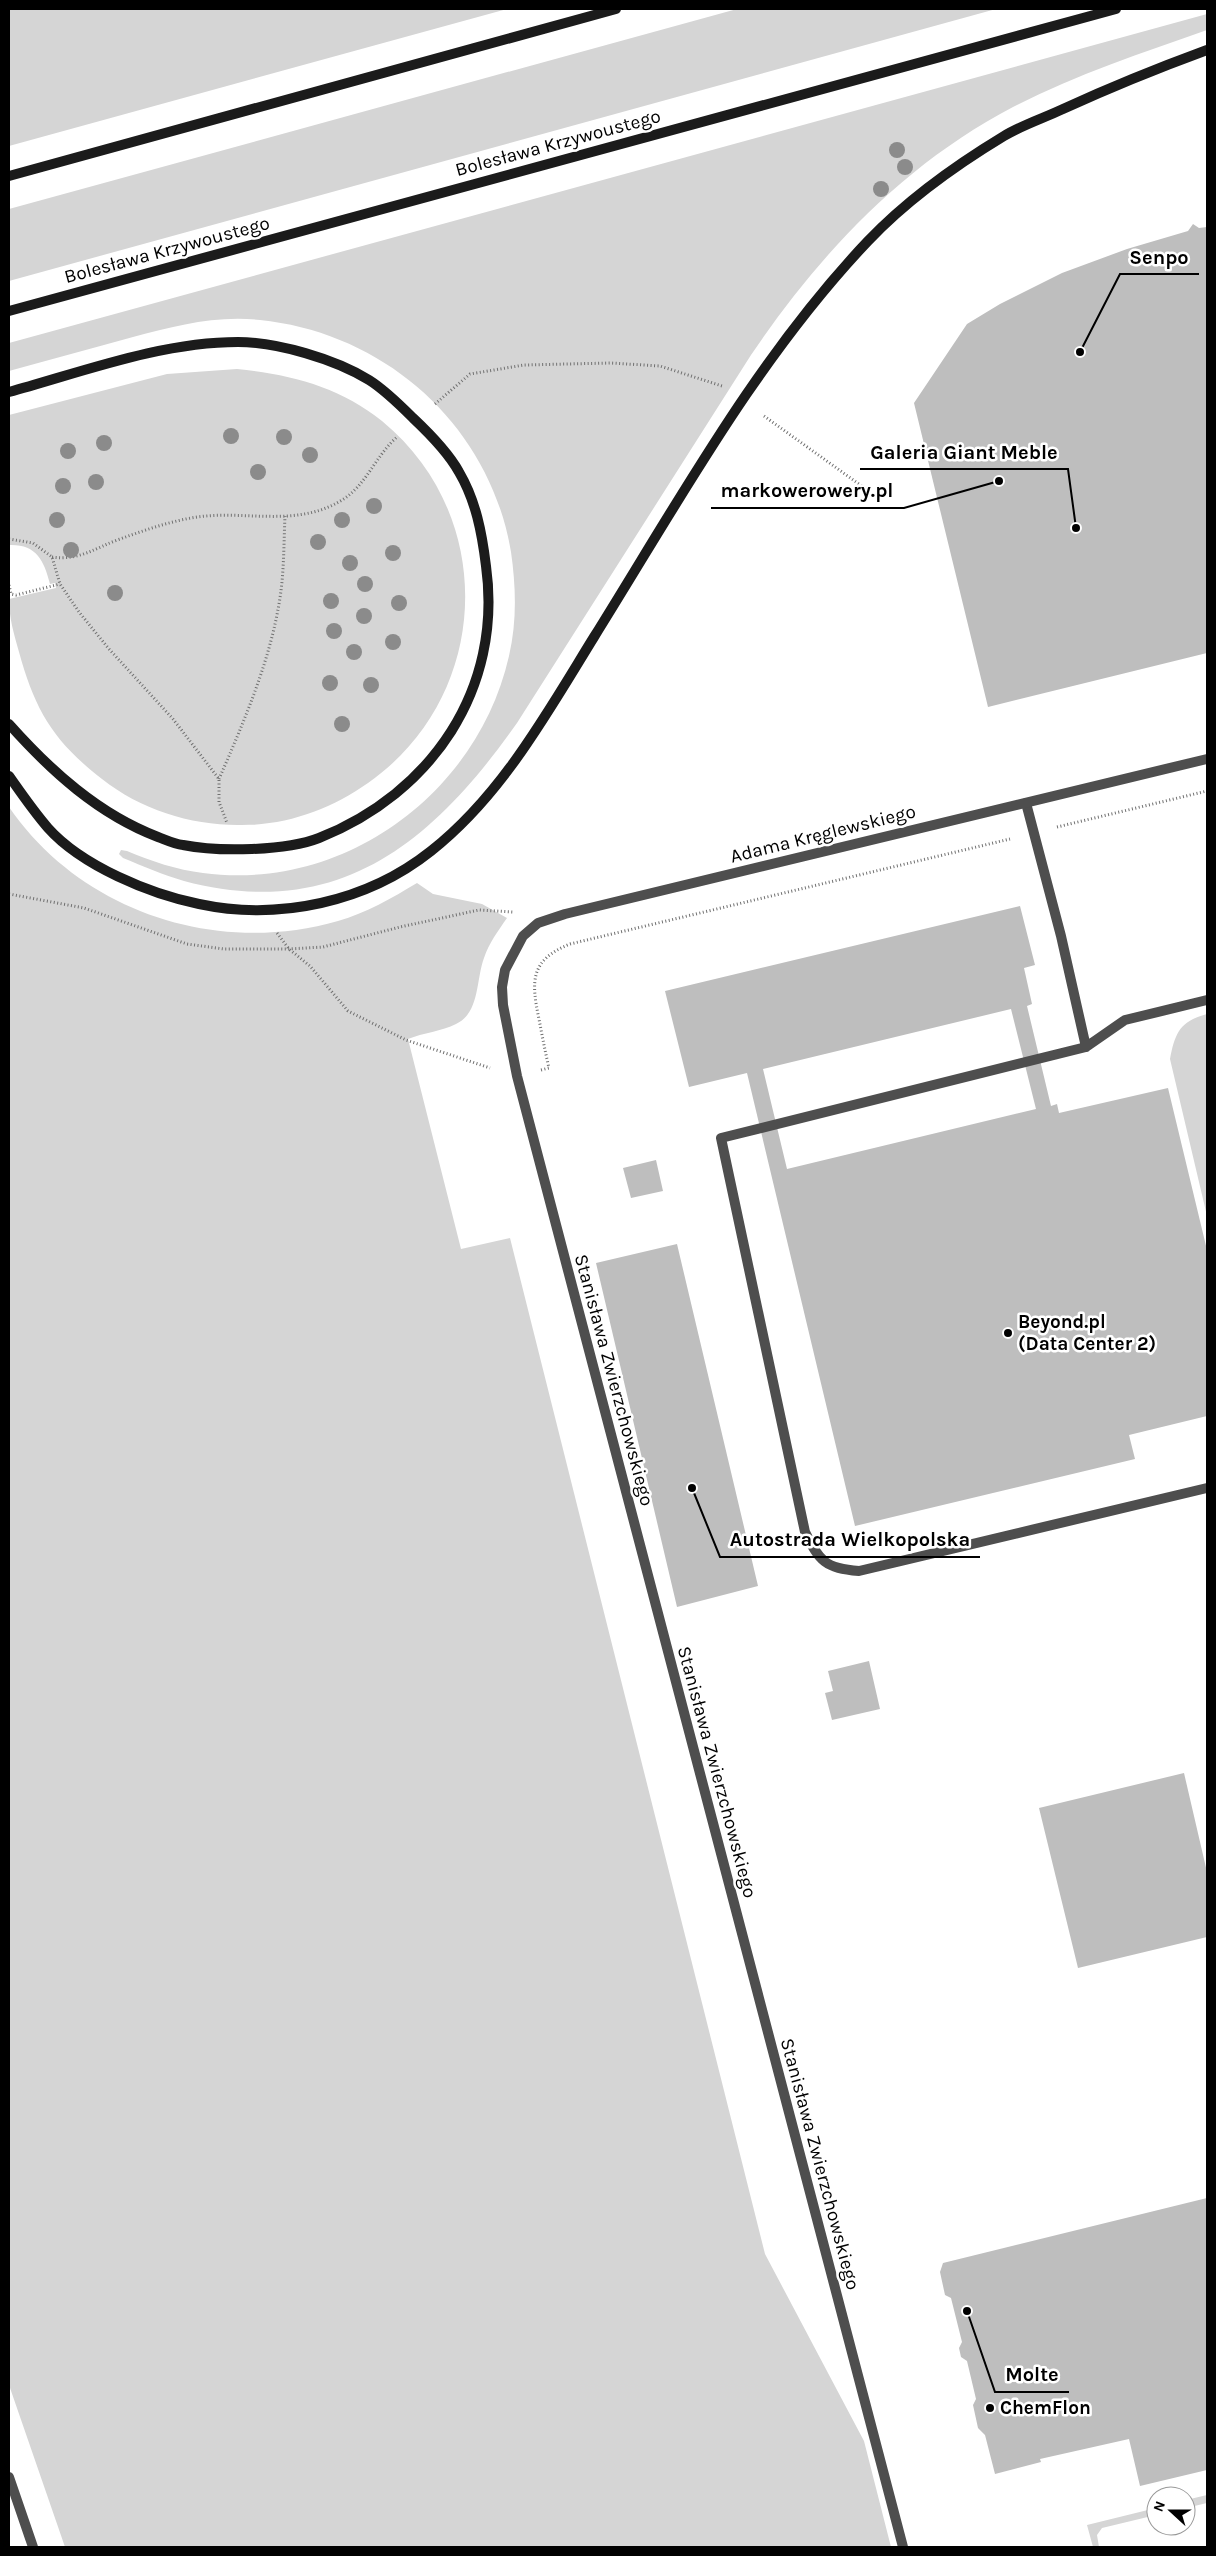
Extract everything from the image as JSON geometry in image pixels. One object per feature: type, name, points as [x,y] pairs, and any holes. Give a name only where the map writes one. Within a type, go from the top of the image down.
[{"type":"main road","points":[[9,176],[616,9]]},
{"type":"main road","name":"Bolesława Krzywoustego","points":[[9,311],[1116,9]]},
{"type":"main road","points":[[9,776],[50,831],[78,852],[118,877],[190,902],[229,910],[266,912],[344,897],[390,878],[430,852],[471,816],[528,743],[746,392],[798,322],[870,240],[934,183],[1007,134],[1130,79],[1207,50]]},
{"type":"main road","points":[[9,392],[162,351],[205,345],[239,342],[276,347],[324,359],[369,380],[402,407],[430,434],[459,472],[478,513],[490,592],[480,670],[442,747],[409,783],[365,815],[316,839],[264,848],[220,849],[181,845],[131,826],[90,802],[9,724]]},
{"type":"street","name":"Adama Kręglewskiego","points":[[503,1005],[502,987],[505,970],[523,936],[538,923],[565,914],[1207,759]]},
{"type":"street","points":[[1026,803],[1061,936],[1086,1047]]},
{"type":"street","points":[[1207,1000],[1125,1020],[1086,1047],[721,1138],[805,1532],[818,1556],[837,1569],[859,1571],[1207,1488]]},
{"type":"street","name":"Stanisława Zwierzchowskiego","points":[[503,1005],[517,1076],[903,2547]]},
{"type":"street","points":[[9,2477],[33,2547]]},
{"type":"path","points":[[219,779],[241,730],[268,650],[282,583],[285,516]]},
{"type":"path","points":[[9,585],[11,594],[16,595],[60,584]]},
{"type":"path","points":[[517,1076],[549,1068],[533,990],[535,974],[555,950],[570,944],[1207,791]]},
{"type":"shaded area","points":[[9,9],[507,9],[9,146]]},
{"type":"shaded area","points":[[737,9],[996,9],[9,281],[9,209]]},
{"type":"shaded area","points":[[1207,14],[1207,30],[1109,65],[1036,95],[973,130],[900,184],[835,247],[777,318],[751,355],[517,723],[485,766],[451,804],[416,836],[377,862],[335,880],[290,890],[239,891],[184,881],[123,858],[119,854],[121,850],[127,851],[164,865],[193,872],[255,875],[306,866],[354,849],[397,823],[436,790],[468,750],[493,705],[512,643],[515,591],[511,552],[499,506],[481,464],[456,427],[425,394],[389,366],[349,344],[306,329],[260,320],[212,320],[164,329],[9,371],[9,343]]},
{"type":"shaded area","points":[[237,369],[276,374],[314,384],[349,399],[382,421],[420,461],[446,506],[461,555],[465,606],[457,656],[439,704],[409,747],[368,783],[324,808],[292,819],[276,822],[224,825],[205,823],[168,814],[117,790],[85,765],[71,751],[58,737],[39,708],[25,673],[14,632],[9,599],[56,588],[55,583],[50,584],[42,561],[37,555],[26,547],[9,545],[9,415],[167,374]]},
{"type":"shaded area","points":[[9,807],[39,843],[74,874],[113,898],[155,916],[200,928],[246,933],[292,930],[338,921],[388,900],[417,883],[433,894],[482,904],[507,918],[486,953],[481,966],[473,1004],[464,1019],[451,1026],[408,1039],[461,1249],[510,1238],[765,2254],[864,2441],[891,2547],[65,2547],[9,2385]]},
{"type":"shaded area","points":[[1207,1014],[1207,1216],[1170,1059],[1174,1042],[1180,1029],[1191,1020]]},
{"type":"shaded area","points":[[1207,2495],[1207,2503],[1196,2506],[1196,2498]]},
{"type":"shaded area","points":[[1146,2510],[1146,2517],[1102,2528],[1097,2535],[1099,2547],[1093,2547],[1087,2525]]},
{"type":"building","points":[[1193,224],[1199,228],[1207,227],[1207,653],[988,707],[914,403],[967,324],[1000,304],[1062,273],[1127,249],[1188,231]]},
{"type":"building","name":"Beyond.pl (Data Center 2)","points":[[1020,906],[1035,965],[1024,968],[1032,1004],[1027,1006],[1051,1106],[1057,1104],[1059,1113],[1168,1088],[1207,1250],[1207,1416],[1129,1435],[1135,1459],[855,1526],[747,1073],[689,1087],[665,991]],"holes":[[[1011,1009],[1036,1109],[787,1169],[763,1069]]]},
{"type":"building","points":[[656,1160],[663,1191],[631,1198],[623,1168]]},
{"type":"building","points":[[677,1244],[758,1586],[677,1607],[596,1263]]},
{"type":"building","points":[[869,1661],[880,1709],[832,1720],[825,1693],[833,1691],[828,1671]]},
{"type":"building","points":[[1184,1773],[1207,1872],[1207,1937],[1078,1968],[1039,1808]]},
{"type":"building","points":[[1207,2198],[1207,2470],[1140,2486],[1129,2439],[1040,2459],[1041,2462],[995,2474],[985,2435],[978,2428],[973,2405],[976,2399],[967,2361],[961,2357],[959,2348],[962,2342],[951,2298],[945,2295],[940,2272],[943,2263]]},
{"type":"place","name":"Senpo","points":[[1080,352]]},
{"type":"place","name":"markowerowery.pl","points":[[999,481]]},
{"type":"place","name":"Galeria Giant Meble","points":[[1076,528]]},
{"type":"place","name":"Beyond.pl (Data Center 2)","points":[[1008,1333]]},
{"type":"place","name":"Autostrada Wielkopolska","points":[[692,1488]]},
{"type":"place","name":"Molte","points":[[967,2311]]},
{"type":"place","name":"ChemFlon","points":[[990,2408]]}]
